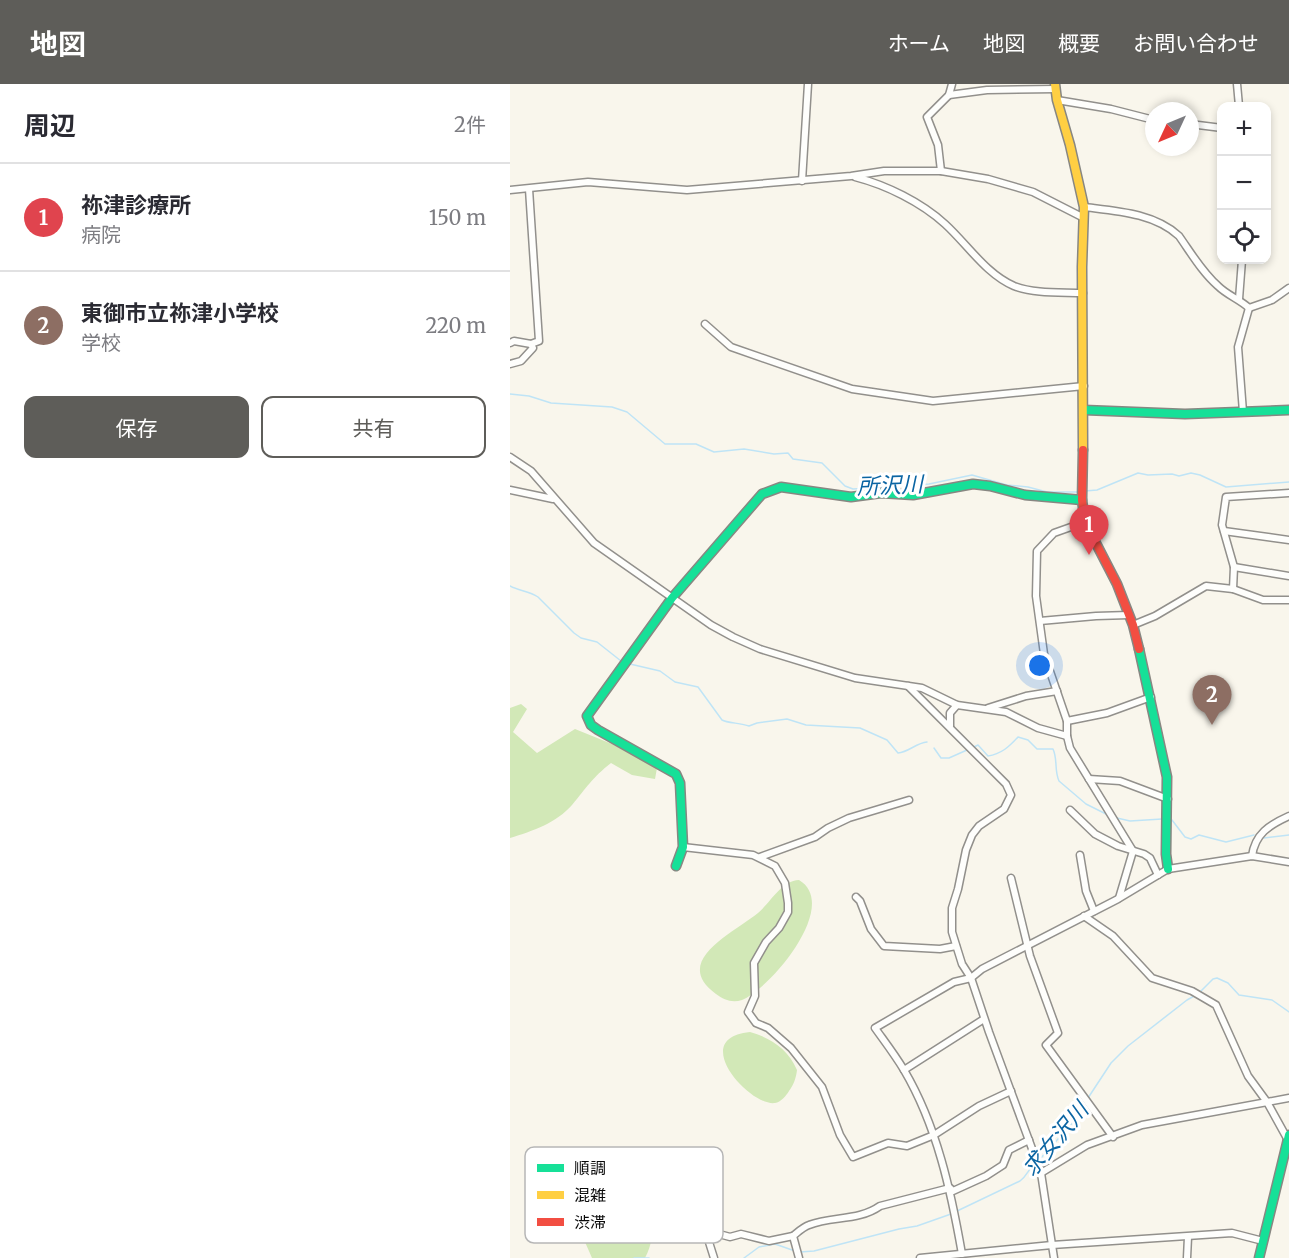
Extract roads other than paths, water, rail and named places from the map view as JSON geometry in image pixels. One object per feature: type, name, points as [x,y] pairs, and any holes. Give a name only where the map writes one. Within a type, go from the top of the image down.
[{"type":"street","points":[[802,181],[808,84]]},
{"type":"street","points":[[941,171],[938,145],[927,117],[949,95],[952,84]]},
{"type":"street","points":[[1237,84],[1239,102]]},
{"type":"street","points":[[949,95],[1055,86],[1084,207],[1082,500],[1085,522],[1117,584],[1129,615],[1151,697],[1167,777],[1166,854],[1168,869]]},
{"type":"street","points":[[1057,100],[1111,109],[1145,118]]},
{"type":"street","points":[[1199,125],[1217,127]]},
{"type":"street","points":[[510,190],[588,182],[687,190],[802,181],[884,171],[941,171],[988,179],[1034,192],[1084,218]]},
{"type":"street","points":[[851,176],[871,181],[923,207],[944,223],[997,276],[1011,285],[1027,290],[1083,293]]},
{"type":"street","points":[[510,343],[514,341],[531,344],[539,341],[529,189]]},
{"type":"street","points":[[1084,207],[1128,213],[1157,221],[1174,231],[1208,276],[1219,287],[1249,308]]},
{"type":"street","points":[[1239,299],[1242,264]]},
{"type":"street","points":[[1249,308],[1272,300],[1289,288]]},
{"type":"street","points":[[1243,412],[1238,347],[1249,308]]},
{"type":"street","points":[[705,324],[731,346],[852,389],[933,401],[1084,386]]},
{"type":"street","points":[[510,364],[521,361],[533,348],[531,344]]},
{"type":"street","points":[[1084,411],[1185,414],[1289,410]]},
{"type":"street","points":[[510,457],[531,471],[553,499],[594,543],[711,625],[760,649],[855,678],[922,688],[957,705],[1006,712],[1038,728],[1066,736]]},
{"type":"street","points":[[676,866],[683,847],[680,783],[676,774],[598,730],[591,725],[587,716],[672,598],[762,494],[781,487],[851,497],[881,493],[913,495],[973,484],[1025,495],[1082,500]]},
{"type":"street","points":[[510,490],[553,499]]},
{"type":"street","points":[[1233,589],[1233,567],[1222,525],[1226,496],[1289,493]]},
{"type":"street","points":[[1085,522],[1053,532],[1037,551],[1036,596],[1044,654],[1067,721],[1066,736],[1070,748],[1133,851],[1119,898]]},
{"type":"street","points":[[1224,531],[1289,539]]},
{"type":"street","points":[[1233,567],[1289,576]]},
{"type":"street","points":[[1133,626],[1155,616],[1206,586],[1233,589],[1263,600],[1289,600]]},
{"type":"street","points":[[1040,621],[1129,615]]},
{"type":"street","points":[[908,686],[1006,784],[1011,795],[1004,809],[979,826],[972,835],[966,850],[952,908],[952,932],[1041,1173],[1054,1258]]},
{"type":"street","points":[[988,708],[1026,696],[1057,691]]},
{"type":"street","points":[[1067,721],[1107,713],[1151,697]]},
{"type":"street","points":[[950,726],[950,713],[957,705]]},
{"type":"street","points":[[1089,779],[1120,781],[1168,799]]},
{"type":"street","points":[[759,858],[815,837],[849,818],[909,800]]},
{"type":"street","points":[[1070,810],[1095,834],[1150,858],[1158,875]]},
{"type":"street","points":[[1252,856],[1262,832],[1289,816]]},
{"type":"street","points":[[683,847],[753,855],[770,862],[781,873],[789,903],[786,917],[780,928],[766,942],[754,963],[755,996],[749,1009],[749,1016],[756,1023],[775,1033],[791,1048],[822,1087],[840,1135],[853,1157],[888,1143],[907,1146],[934,1135],[979,1106],[1011,1091]]},
{"type":"street","points":[[1080,855],[1086,891],[1094,910]]},
{"type":"street","points":[[962,1254],[950,1188],[934,1135],[904,1070],[875,1028],[954,982],[970,978],[982,969],[1119,898],[1168,869],[1252,856],[1289,862]]},
{"type":"street","points":[[1011,878],[1027,946],[1058,1033],[1046,1045],[1113,1137]]},
{"type":"street","points":[[856,897],[860,901],[871,929],[884,946],[940,949],[956,946]]},
{"type":"street","points":[[1084,916],[1113,936],[1152,978],[1192,991],[1216,1005],[1248,1076],[1267,1101],[1288,1137],[1259,1258]]},
{"type":"street","points":[[904,1070],[984,1019]]},
{"type":"street","points":[[1041,1173],[1087,1144],[1113,1137],[1142,1125],[1289,1098]]},
{"type":"street","points":[[723,1235],[730,1237],[741,1234],[769,1241],[793,1236],[806,1226],[823,1220],[852,1217],[873,1211],[880,1206],[950,1188],[953,1191],[986,1176],[1003,1165],[1009,1150],[1029,1140]]},
{"type":"street","points":[[920,1258],[1052,1245],[1232,1233],[1263,1240]]},
{"type":"street","points":[[793,1236],[799,1258]]},
{"type":"street","points":[[1187,1258],[1188,1237]]},
{"type":"street","points":[[709,1243],[714,1258]]},
{"type":"waterway","name":"所沢川","points":[[510,394],[529,396],[551,403],[612,407],[627,412],[665,444],[696,444],[714,452],[744,449],[774,454],[788,453],[793,459],[822,463],[845,486],[853,489],[929,484],[972,475],[1007,485],[1047,492],[1078,492]]},
{"type":"waterway","name":"所沢川","points":[[1085,491],[1097,490],[1138,473],[1179,476],[1191,473],[1226,487],[1289,482]]},
{"type":"waterway","points":[[510,586],[538,597],[574,633],[581,638],[597,642],[621,661]]},
{"type":"waterway","points":[[630,664],[660,671],[675,682],[698,687],[722,720],[727,722],[749,726],[787,719],[806,725],[860,728],[887,740],[898,753],[927,742]]},
{"type":"waterway","points":[[974,747],[978,745],[988,756],[993,755],[1004,750],[1018,737],[1028,740],[1037,749],[1053,749],[1059,781],[1086,804],[1108,815]]},
{"type":"waterway","points":[[934,748],[941,758],[949,758],[967,750]]},
{"type":"waterway","points":[[1117,818],[1130,821],[1162,819]]},
{"type":"waterway","points":[[1172,820],[1185,837],[1191,839],[1199,835],[1226,842],[1254,835]]},
{"type":"waterway","points":[[1264,838],[1289,835]]},
{"type":"waterway","name":"求女沢川","points":[[1200,992],[1217,978],[1228,983],[1239,995],[1272,1000],[1289,1012]]},
{"type":"waterway","name":"求女沢川","points":[[1088,1098],[1111,1063],[1128,1046],[1196,995]]},
{"type":"waterway","name":"求女沢川","points":[[1040,1159],[1077,1118],[1086,1102]]},
{"type":"waterway","name":"求女沢川","points":[[955,1212],[1020,1181],[1034,1164]]},
{"type":"waterway","name":"求女沢川","points":[[800,1252],[814,1251],[917,1226],[951,1214]]},
{"type":"waterway","name":"求女沢川","points":[[744,1258],[759,1247],[775,1244],[795,1251]]},
{"type":"waterway","name":"求女沢川","points":[[634,1258],[649,1258]]},
{"type":"place","name":"祢津診療所","points":[[1089,555]]},
{"type":"place","name":"東御市立祢津小学校","points":[[1212,725]]}]
